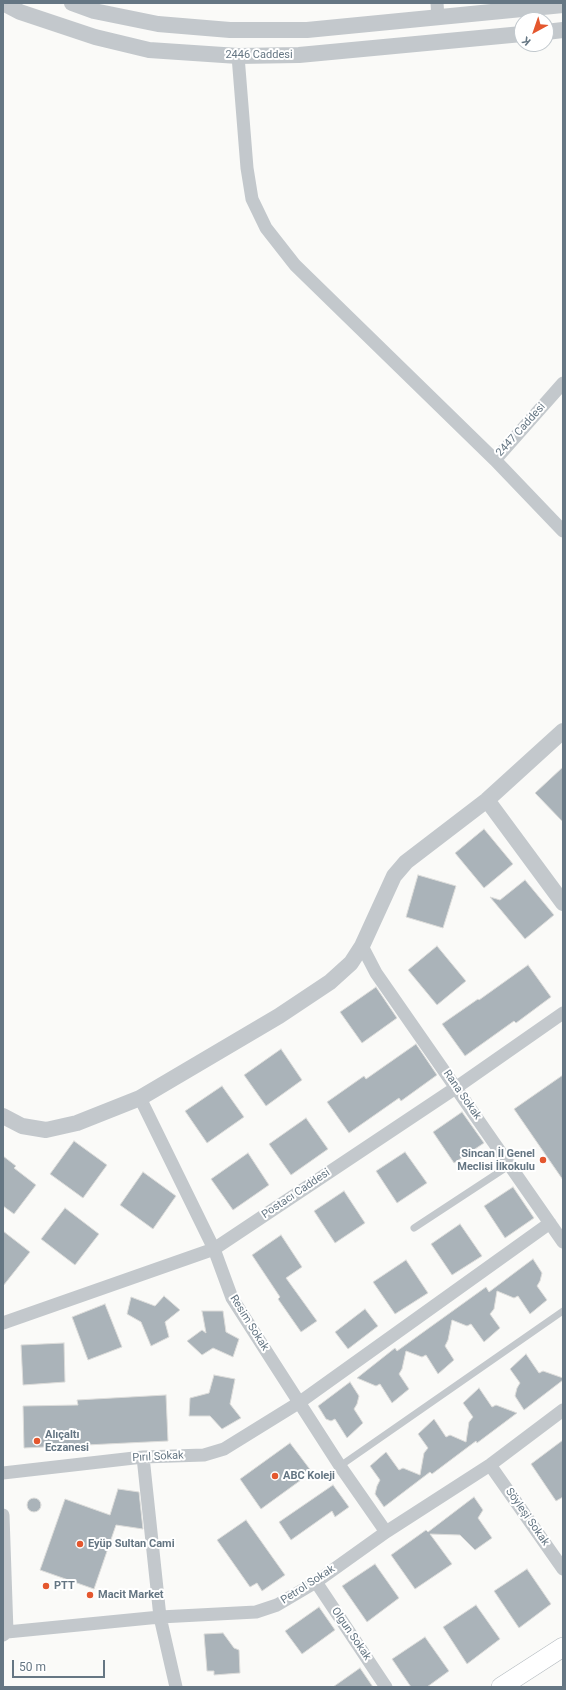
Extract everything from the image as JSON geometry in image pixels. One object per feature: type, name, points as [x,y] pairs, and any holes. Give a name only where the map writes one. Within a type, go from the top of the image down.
[{"type":"main road","points":[[501,1687],[563,1646]]},
{"type":"street","name":"2446 Caddesi","points":[[3,3],[20,12],[95,37],[149,50],[238,56],[300,55],[514,35]]},
{"type":"street","points":[[72,3],[94,11],[158,24],[230,30],[306,30],[437,10],[563,5]]},
{"type":"street","points":[[238,56],[248,176],[252,199],[266,228],[295,265],[495,460],[563,531]]},
{"type":"street","name":"2447 Caddesi","points":[[495,460],[563,383]]},
{"type":"street","points":[[3,1116],[22,1126],[46,1130],[77,1123],[140,1098],[279,1016],[330,982],[351,963],[362,946],[394,876],[406,862],[487,800],[563,731]]},
{"type":"street","points":[[487,800],[561,896]]},
{"type":"street","name":"Rana Sokak","points":[[362,946],[376,973],[457,1087],[563,1242]]},
{"type":"street","name":"Postacı Caddesi","points":[[3,1323],[214,1249],[457,1087],[563,1013]]},
{"type":"street","name":"Resim Sokak","points":[[140,1098],[214,1249],[232,1298],[340,1466],[386,1532]]},
{"type":"street","name":"Pırıl Sokak","points":[[3,1473],[143,1457],[204,1455],[224,1449],[300,1402],[550,1223]]},
{"type":"street","name":"Petrol Sokak","points":[[5,1633],[160,1616],[256,1612],[277,1605],[316,1582],[386,1532],[490,1465],[563,1410]]},
{"type":"street","points":[[143,1457],[160,1616],[176,1687]]},
{"type":"street","name":"Söyleşi Sokak","points":[[490,1465],[563,1569]]},
{"type":"street","points":[[3,1516],[5,1633]]},
{"type":"street","name":"Olgun Sokak","points":[[316,1582],[386,1687]]},
{"type":"lane","points":[[414,1228],[510,1164]]},
{"type":"lane","points":[[340,1466],[563,1311]]},
{"type":"building","points":[[563,767],[563,822],[535,793]]},
{"type":"building","points":[[484,829],[513,864],[484,888],[455,853]]},
{"type":"building","points":[[418,875],[456,886],[443,928],[406,917]]},
{"type":"building","points":[[525,880],[554,915],[525,939],[490,897],[500,900]]},
{"type":"building","points":[[437,946],[466,981],[437,1005],[408,970]]},
{"type":"building","points":[[528,965],[551,997],[516,1023],[514,1021],[465,1056],[442,1024]]},
{"type":"building","points":[[376,987],[397,1018],[362,1043],[340,1012]]},
{"type":"building","points":[[416,1044],[437,1075],[401,1101],[399,1098],[349,1133],[327,1102],[364,1076],[366,1079]]},
{"type":"building","points":[[281,1049],[302,1080],[266,1106],[244,1075]]},
{"type":"building","points":[[563,1075],[563,1180],[514,1109]]},
{"type":"building","points":[[222,1086],[244,1117],[207,1143],[185,1111]]},
{"type":"building","points":[[462,1112],[484,1143],[454,1163],[433,1132]]},
{"type":"building","points":[[306,1118],[328,1149],[291,1175],[269,1144]]},
{"type":"building","points":[[74,1141],[107,1165],[83,1198],[50,1174]]},
{"type":"building","points":[[405,1152],[427,1183],[397,1203],[376,1171]]},
{"type":"building","points":[[248,1153],[269,1185],[233,1210],[211,1179]]},
{"type":"building","points":[[3,1156],[16,1166],[14,1168],[36,1185],[14,1214],[3,1206]]},
{"type":"building","points":[[143,1172],[176,1196],[153,1229],[120,1205]]},
{"type":"building","points":[[513,1187],[534,1218],[505,1238],[484,1206]]},
{"type":"building","points":[[344,1191],[365,1223],[335,1243],[314,1211]]},
{"type":"building","points":[[65,1208],[99,1234],[75,1265],[41,1239]]},
{"type":"building","points":[[460,1224],[482,1256],[452,1275],[431,1244]]},
{"type":"building","points":[[3,1231],[30,1252],[3,1286]]},
{"type":"building","points":[[281,1235],[302,1267],[286,1278],[317,1321],[301,1332],[278,1299],[280,1297],[252,1255]]},
{"type":"building","points":[[533,1259],[542,1273],[537,1286],[547,1300],[530,1314],[518,1296],[514,1298],[497,1291],[494,1309],[490,1314],[500,1328],[484,1342],[471,1324],[467,1326],[452,1320],[448,1340],[445,1346],[454,1360],[438,1374],[426,1355],[422,1357],[406,1351],[402,1369],[399,1374],[409,1389],[392,1403],[380,1384],[376,1386],[357,1378],[395,1348],[397,1351],[486,1287],[489,1292]]},
{"type":"building","points":[[406,1260],[428,1293],[395,1314],[373,1282]]},
{"type":"building","points":[[164,1296],[180,1310],[165,1322],[169,1337],[151,1346],[141,1322],[127,1314],[131,1297],[155,1306]]},
{"type":"building","points":[[105,1304],[122,1347],[88,1360],[72,1317]]},
{"type":"building","points":[[365,1309],[378,1326],[348,1349],[335,1332]]},
{"type":"building","points":[[202,1311],[223,1311],[226,1332],[239,1339],[233,1357],[213,1348],[202,1355],[187,1341],[202,1330],[206,1333]]},
{"type":"building","points":[[64,1343],[65,1382],[23,1385],[21,1345]]},
{"type":"building","points":[[526,1354],[539,1373],[543,1371],[563,1378],[563,1380],[524,1410],[515,1396],[520,1383],[510,1369]]},
{"type":"building","points":[[214,1375],[235,1379],[230,1404],[241,1418],[222,1429],[210,1416],[189,1416],[190,1398],[209,1393]]},
{"type":"building","points":[[350,1382],[359,1396],[354,1409],[363,1423],[347,1438],[335,1419],[331,1421],[326,1419],[318,1406]]},
{"type":"building","points":[[479,1388],[492,1407],[496,1405],[517,1413],[432,1474],[430,1472],[384,1507],[375,1494],[380,1480],[370,1466],[386,1452],[399,1470],[403,1468],[420,1475],[424,1453],[428,1448],[418,1434],[434,1419],[446,1437],[450,1435],[466,1442],[469,1422],[473,1417],[463,1403]]},
{"type":"building","points":[[166,1395],[168,1441],[24,1448],[23,1406],[78,1405],[77,1400]]},
{"type":"building","points":[[563,1440],[563,1497],[556,1501],[531,1464]]},
{"type":"building","points":[[290,1443],[312,1472],[261,1509],[240,1479]]},
{"type":"building","points":[[333,1485],[349,1507],[335,1517],[332,1511],[291,1540],[279,1522]]},
{"type":"building","name":"Eyüp Sultan Cami","points":[[118,1489],[139,1492],[143,1529],[116,1525],[94,1589],[40,1570],[65,1499],[110,1515]]},
{"type":"building","points":[[474,1497],[483,1510],[478,1518],[492,1538],[475,1550],[460,1535],[430,1534],[452,1564],[415,1589],[391,1555],[426,1530],[428,1532]]},
{"type":"building","points":[[34,1498],[39,1500],[41,1505],[39,1510],[34,1512],[29,1510],[27,1505],[29,1500]]},
{"type":"building","points":[[246,1520],[285,1575],[262,1591],[257,1583],[250,1587],[217,1540]]},
{"type":"building","points":[[375,1564],[399,1598],[367,1622],[342,1586]]},
{"type":"building","points":[[527,1569],[551,1604],[519,1628],[494,1591]]},
{"type":"building","points":[[476,1605],[500,1639],[467,1664],[443,1627]]},
{"type":"building","points":[[319,1607],[335,1630],[302,1654],[285,1631]]},
{"type":"building","points":[[223,1633],[234,1648],[239,1650],[240,1673],[214,1675],[214,1671],[207,1671],[204,1634]]},
{"type":"building","points":[[425,1637],[449,1671],[427,1687],[411,1687],[392,1659]]},
{"type":"building","points":[[360,1668],[373,1687],[333,1687]]},
{"type":"place","name":"Sincan İl Genel Meclisi İlkokulu","points":[[543,1160]]},
{"type":"place","name":"Alıçaltı Eczanesi","points":[[37,1441]]},
{"type":"place","name":"ABC Koleji","points":[[275,1476]]},
{"type":"place","name":"Eyüp Sultan Cami","points":[[80,1544]]},
{"type":"place","name":"PTT","points":[[46,1586]]},
{"type":"place","name":"Macit Market","points":[[90,1595]]}]
